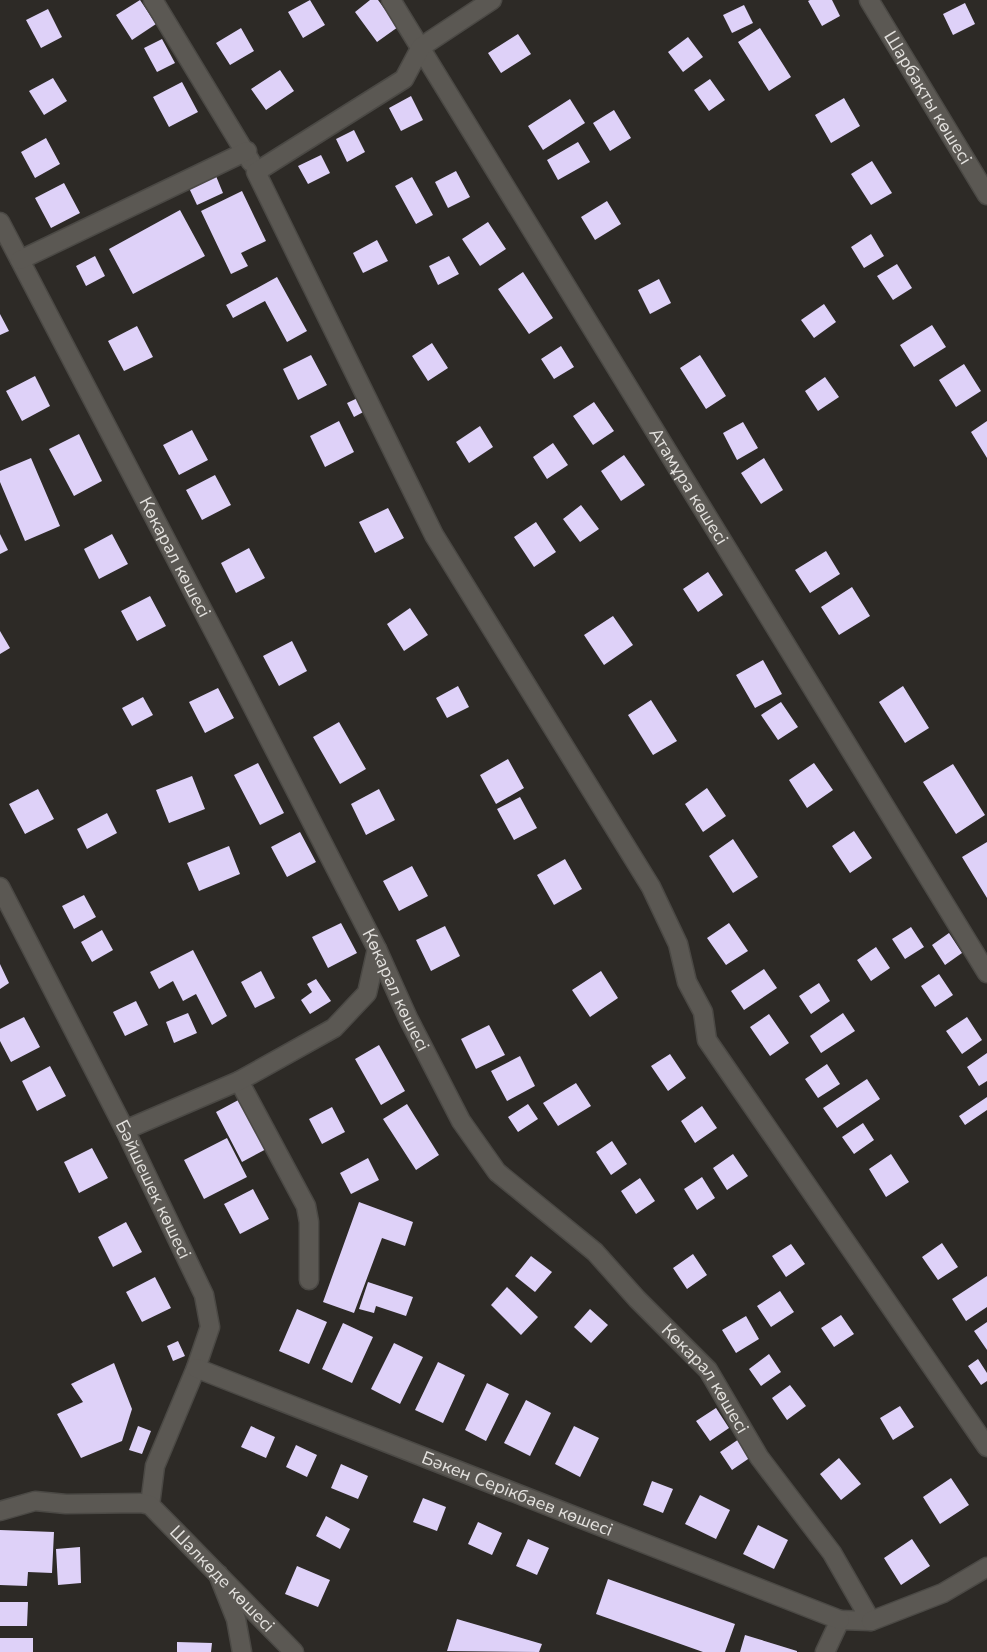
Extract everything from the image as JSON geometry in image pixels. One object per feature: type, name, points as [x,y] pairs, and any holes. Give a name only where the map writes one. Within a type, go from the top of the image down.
[{"type":"street","points":[[153,0],[247,151],[434,535],[651,887],[678,944],[687,981],[703,1012],[707,1040],[987,1447]]},
{"type":"street","name":"Атамұра көшесі","points":[[391,0],[987,973]]},
{"type":"street","points":[[256,172],[404,80],[421,47],[492,0]]},
{"type":"street","name":"Шарбақты көшесі","points":[[869,0],[987,195]]},
{"type":"street","points":[[20,260],[247,151]]},
{"type":"street","name":"Көкарал көшесі","points":[[0,222],[224,651],[377,950],[408,1018],[461,1121],[497,1172],[595,1252],[637,1299],[708,1370],[759,1456],[832,1553],[871,1621]]},
{"type":"street","name":"Бәйшешек көшесі","points":[[0,887],[125,1130],[204,1295],[210,1327],[196,1368],[155,1466],[150,1505]]},
{"type":"street","points":[[125,1130],[239,1081],[334,1028],[367,993],[377,950]]},
{"type":"street","points":[[239,1081],[306,1206],[309,1222],[309,1280]]},
{"type":"street","name":"Бәкен Серікбаев көшесі","points":[[196,1368],[840,1620]]},
{"type":"street","points":[[0,1511],[36,1501],[66,1504],[141,1503],[150,1505]]},
{"type":"street","name":"Шалкөде көшесі","points":[[150,1505],[294,1652]]},
{"type":"street","points":[[825,1652],[840,1620],[871,1621],[943,1593],[987,1567]]},
{"type":"street","points":[[218,1574],[236,1619],[242,1652]]},
{"type":"building","points":[[140,0],[156,24],[132,40],[116,15]]},
{"type":"building","points":[[310,0],[325,25],[303,38],[288,12]]},
{"type":"building","points":[[370,0],[378,0],[398,27],[377,42],[355,12]]},
{"type":"building","points":[[832,0],[840,16],[822,26],[808,1]]},
{"type":"building","points":[[965,3],[975,24],[953,35],[943,14]]},
{"type":"building","points":[[744,5],[753,23],[732,33],[723,15]]},
{"type":"building","points":[[48,9],[62,37],[41,48],[26,20]]},
{"type":"building","points":[[241,28],[254,51],[230,65],[216,43]]},
{"type":"building","points":[[760,28],[791,77],[769,91],[738,42]]},
{"type":"building","points":[[518,34],[531,54],[501,73],[488,53]]},
{"type":"building","points":[[688,37],[703,57],[683,72],[668,52]]},
{"type":"building","points":[[162,39],[175,63],[157,72],[144,48]]},
{"type":"building","points":[[280,70],[294,91],[266,110],[251,89]]},
{"type":"building","points":[[53,78],[67,101],[44,115],[29,91]]},
{"type":"building","points":[[710,79],[725,100],[709,111],[694,90]]},
{"type":"building","points":[[182,82],[198,112],[169,127],[153,97]]},
{"type":"building","points":[[411,96],[423,120],[401,131],[389,108]]},
{"type":"building","points":[[844,98],[860,126],[831,143],[815,115]]},
{"type":"building","points":[[570,99],[585,123],[543,150],[528,126]]},
{"type":"building","points":[[614,110],[631,138],[610,151],[593,123]]},
{"type":"building","points":[[354,130],[365,152],[347,162],[336,139]]},
{"type":"building","points":[[46,138],[60,164],[35,178],[21,152]]},
{"type":"building","points":[[578,142],[590,162],[558,180],[547,160]]},
{"type":"building","points":[[321,155],[330,173],[308,184],[298,166]]},
{"type":"building","points":[[872,161],[892,193],[871,205],[851,174]]},
{"type":"building","points":[[456,171],[470,197],[448,208],[435,182]]},
{"type":"building","points":[[216,176],[223,193],[197,205],[189,188]]},
{"type":"building","points":[[412,177],[433,215],[416,224],[395,186]]},
{"type":"building","points":[[64,183],[80,213],[51,228],[35,198]]},
{"type":"building","points":[[242,191],[266,241],[241,253],[248,266],[231,274],[201,211]]},
{"type":"building","points":[[607,201],[621,224],[595,240],[581,217]]},
{"type":"building","points":[[180,210],[205,256],[133,294],[109,249]]},
{"type":"building","points":[[488,222],[506,249],[480,266],[462,239]]},
{"type":"building","points":[[871,234],[884,256],[864,268],[851,247]]},
{"type":"building","points":[[377,240],[388,261],[363,273],[353,253]]},
{"type":"building","points":[[95,256],[105,276],[86,286],[76,266]]},
{"type":"building","points":[[449,256],[459,274],[438,285],[429,266]]},
{"type":"building","points":[[897,264],[912,288],[893,300],[877,276]]},
{"type":"building","points":[[523,272],[553,318],[529,334],[498,289]]},
{"type":"building","points":[[277,277],[307,331],[287,342],[265,301],[233,318],[226,305]]},
{"type":"building","points":[[659,279],[671,303],[650,314],[638,290]]},
{"type":"building","points":[[824,304],[836,322],[814,338],[801,320]]},
{"type":"building","points":[[0,314],[9,331],[0,335]]},
{"type":"building","points":[[932,325],[946,347],[914,367],[900,345]]},
{"type":"building","points":[[137,326],[153,357],[124,371],[108,341]]},
{"type":"building","points":[[432,343],[448,368],[428,381],[412,356]]},
{"type":"building","points":[[561,346],[574,367],[554,379],[541,359]]},
{"type":"building","points":[[311,355],[327,385],[298,400],[283,369]]},
{"type":"building","points":[[700,355],[726,396],[706,409],[680,368]]},
{"type":"building","points":[[964,364],[981,391],[956,407],[939,380]]},
{"type":"building","points":[[35,376],[50,406],[22,421],[6,391]]},
{"type":"building","points":[[825,377],[839,397],[818,411],[805,391]]},
{"type":"building","points":[[362,396],[369,409],[354,417],[347,403]]},
{"type":"building","points":[[594,402],[614,431],[593,445],[573,416]]},
{"type":"building","points":[[339,421],[354,452],[325,467],[310,436]]},
{"type":"building","points":[[987,421],[987,458],[971,432]]},
{"type":"building","points":[[743,422],[758,448],[737,460],[723,433]]},
{"type":"building","points":[[480,426],[493,447],[469,463],[456,442]]},
{"type":"building","points":[[192,430],[208,460],[179,475],[163,445]]},
{"type":"building","points":[[79,434],[102,481],[74,496],[49,449]]},
{"type":"building","points":[[553,443],[568,465],[547,479],[533,457]]},
{"type":"building","points":[[624,455],[645,485],[621,501],[601,471]]},
{"type":"building","points":[[31,458],[60,526],[25,541],[0,482],[0,471]]},
{"type":"building","points":[[764,458],[783,490],[761,504],[741,473]]},
{"type":"building","points":[[215,475],[231,505],[202,520],[186,490]]},
{"type":"building","points":[[581,505],[599,529],[580,542],[563,519]]},
{"type":"building","points":[[388,508],[404,538],[375,553],[359,522]]},
{"type":"building","points":[[536,522],[556,552],[534,567],[514,537]]},
{"type":"building","points":[[0,534],[8,550],[0,554]]},
{"type":"building","points":[[112,534],[128,564],[99,579],[84,549]]},
{"type":"building","points":[[249,548],[265,578],[236,593],[221,563]]},
{"type":"building","points":[[826,551],[840,574],[810,593],[795,570]]},
{"type":"building","points":[[708,572],[723,595],[698,612],[683,589]]},
{"type":"building","points":[[852,587],[870,616],[839,635],[821,607]]},
{"type":"building","points":[[150,596],[166,626],[137,641],[121,611]]},
{"type":"building","points":[[410,608],[428,635],[404,651],[387,624]]},
{"type":"building","points":[[613,616],[633,645],[604,665],[584,635]]},
{"type":"building","points":[[0,631],[10,648],[0,654]]},
{"type":"building","points":[[292,641],[307,671],[279,686],[263,656]]},
{"type":"building","points":[[763,660],[782,694],[755,708],[736,675]]},
{"type":"building","points":[[458,686],[469,707],[447,718],[436,698]]},
{"type":"building","points":[[903,686],[929,728],[905,743],[879,702]]},
{"type":"building","points":[[218,688],[234,718],[205,733],[189,702]]},
{"type":"building","points":[[143,697],[153,715],[132,726],[122,708]]},
{"type":"building","points":[[651,700],[677,741],[653,755],[628,715]]},
{"type":"building","points":[[781,702],[798,727],[778,740],[761,715]]},
{"type":"building","points":[[339,722],[366,769],[340,784],[313,737]]},
{"type":"building","points":[[508,759],[524,788],[496,804],[480,775]]},
{"type":"building","points":[[258,763],[284,813],[260,825],[234,775]]},
{"type":"building","points":[[814,763],[833,790],[807,808],[789,780]]},
{"type":"building","points":[[953,764],[985,815],[956,834],[923,782]]},
{"type":"building","points":[[192,776],[205,809],[169,823],[156,790]]},
{"type":"building","points":[[707,788],[726,816],[703,832],[685,804]]},
{"type":"building","points":[[38,789],[54,819],[25,834],[9,804]]},
{"type":"building","points":[[379,789],[395,820],[366,835],[351,804]]},
{"type":"building","points":[[520,797],[537,828],[514,840],[497,809]]},
{"type":"building","points":[[107,813],[117,833],[87,849],[77,829]]},
{"type":"building","points":[[854,831],[872,858],[850,873],[832,846]]},
{"type":"building","points":[[300,832],[316,862],[287,877],[271,847]]},
{"type":"building","points":[[733,839],[758,877],[733,893],[709,856]]},
{"type":"building","points":[[987,842],[987,898],[962,857]]},
{"type":"building","points":[[229,846],[240,874],[199,891],[187,863]]},
{"type":"building","points":[[565,859],[582,889],[554,905],[537,875]]},
{"type":"building","points":[[412,866],[428,896],[399,911],[383,881]]},
{"type":"building","points":[[84,895],[96,917],[74,929],[62,906]]},
{"type":"building","points":[[341,923],[357,953],[328,968],[312,937]]},
{"type":"building","points":[[729,923],[748,951],[726,965],[707,938]]},
{"type":"building","points":[[445,926],[460,956],[431,971],[416,940]]},
{"type":"building","points":[[911,927],[924,947],[905,959],[892,939]]},
{"type":"building","points":[[102,930],[113,950],[92,962],[81,942]]},
{"type":"building","points":[[949,933],[962,953],[945,965],[932,945]]},
{"type":"building","points":[[876,947],[890,968],[871,981],[857,960]]},
{"type":"building","points":[[193,950],[227,1016],[212,1025],[196,994],[183,1001],[173,981],[159,989],[150,972]]},
{"type":"building","points":[[0,964],[9,983],[0,989]]},
{"type":"building","points":[[764,969],[777,988],[744,1010],[731,991]]},
{"type":"building","points":[[261,971],[275,998],[255,1008],[241,982]]},
{"type":"building","points":[[601,971],[618,998],[590,1017],[572,990]]},
{"type":"building","points":[[939,974],[953,995],[935,1007],[921,986]]},
{"type":"building","points":[[316,979],[331,1001],[310,1014],[301,1000],[312,992],[307,984]]},
{"type":"building","points":[[819,983],[830,1001],[811,1014],[799,996]]},
{"type":"building","points":[[136,1001],[148,1025],[125,1036],[113,1012]]},
{"type":"building","points":[[188,1013],[197,1033],[174,1043],[166,1022]]},
{"type":"building","points":[[843,1013],[855,1031],[821,1053],[810,1036]]},
{"type":"building","points":[[769,1014],[789,1043],[770,1056],[750,1027]]},
{"type":"building","points":[[24,1017],[40,1047],[11,1062],[0,1041],[0,1029]]},
{"type":"building","points":[[967,1017],[982,1040],[962,1054],[946,1031]]},
{"type":"building","points":[[489,1025],[505,1055],[476,1069],[461,1039]]},
{"type":"building","points":[[379,1045],[405,1091],[381,1105],[355,1059]]},
{"type":"building","points":[[987,1053],[987,1081],[979,1086],[967,1067]]},
{"type":"building","points":[[670,1054],[686,1078],[668,1091],[651,1066]]},
{"type":"building","points":[[520,1056],[535,1086],[507,1101],[491,1071]]},
{"type":"building","points":[[827,1064],[840,1084],[818,1098],[805,1079]]},
{"type":"building","points":[[50,1066],[66,1096],[37,1111],[22,1081]]},
{"type":"building","points":[[867,1079],[880,1099],[837,1128],[823,1108]]},
{"type":"building","points":[[576,1083],[591,1106],[558,1126],[543,1103]]},
{"type":"building","points":[[244,1097],[270,1147],[242,1162],[216,1112]]},
{"type":"building","points":[[987,1097],[987,1110],[965,1125],[959,1116]]},
{"type":"building","points":[[407,1104],[439,1155],[416,1170],[383,1119]]},
{"type":"building","points":[[528,1104],[538,1119],[518,1132],[508,1117]]},
{"type":"building","points":[[702,1106],[717,1128],[695,1143],[681,1121]]},
{"type":"building","points":[[332,1107],[345,1132],[322,1144],[309,1119]]},
{"type":"building","points":[[863,1123],[874,1140],[854,1154],[842,1137]]},
{"type":"building","points":[[227,1138],[247,1177],[204,1199],[184,1160]]},
{"type":"building","points":[[612,1141],[627,1164],[611,1175],[596,1152]]},
{"type":"building","points":[[92,1148],[108,1178],[79,1193],[64,1162]]},
{"type":"building","points":[[733,1154],[748,1176],[727,1190],[713,1168]]},
{"type":"building","points":[[891,1154],[909,1182],[886,1197],[869,1169]]},
{"type":"building","points":[[368,1158],[379,1180],[351,1194],[340,1173]]},
{"type":"building","points":[[702,1177],[715,1198],[697,1210],[684,1189]]},
{"type":"building","points":[[640,1178],[655,1201],[636,1214],[621,1191]]},
{"type":"building","points":[[253,1189],[269,1219],[240,1234],[224,1204]]},
{"type":"building","points":[[359,1202],[413,1222],[405,1246],[382,1238],[354,1313],[323,1302]]},
{"type":"building","points":[[126,1222],[142,1252],[113,1267],[98,1237]]},
{"type":"building","points":[[942,1243],[958,1267],[938,1280],[922,1257]]},
{"type":"building","points":[[791,1244],[805,1264],[786,1277],[772,1256]]},
{"type":"building","points":[[693,1254],[707,1275],[687,1289],[673,1268]]},
{"type":"building","points":[[531,1256],[552,1272],[535,1292],[515,1276]]},
{"type":"building","points":[[987,1276],[987,1307],[966,1321],[952,1299]]},
{"type":"building","points":[[155,1277],[171,1308],[142,1322],[126,1292]]},
{"type":"building","points":[[368,1282],[413,1297],[406,1316],[376,1306],[374,1313],[359,1309]]},
{"type":"building","points":[[507,1287],[538,1317],[521,1335],[491,1305]]},
{"type":"building","points":[[780,1291],[794,1312],[771,1327],[757,1306]]},
{"type":"building","points":[[297,1309],[327,1322],[309,1364],[279,1351]]},
{"type":"building","points":[[590,1309],[608,1325],[591,1343],[574,1327]]},
{"type":"building","points":[[841,1315],[854,1334],[834,1347],[821,1328]]},
{"type":"building","points":[[746,1316],[759,1339],[736,1353],[722,1330]]},
{"type":"building","points":[[987,1322],[987,1350],[974,1331]]},
{"type":"building","points":[[343,1323],[373,1337],[352,1383],[322,1369]]},
{"type":"building","points":[[178,1341],[185,1356],[173,1361],[167,1346]]},
{"type":"building","points":[[394,1343],[423,1357],[400,1404],[371,1389]]},
{"type":"building","points":[[769,1354],[781,1372],[761,1386],[749,1369]]},
{"type":"building","points":[[978,1359],[987,1373],[987,1381],[981,1385],[968,1366]]},
{"type":"building","points":[[438,1362],[465,1375],[443,1423],[415,1410]]},
{"type":"building","points":[[114,1363],[132,1409],[122,1441],[81,1458],[57,1414],[83,1402],[71,1384]]},
{"type":"building","points":[[487,1383],[509,1394],[486,1441],[465,1430]]},
{"type":"building","points":[[790,1385],[806,1406],[787,1420],[772,1398]]},
{"type":"building","points":[[526,1400],[551,1413],[530,1456],[504,1443]]},
{"type":"building","points":[[900,1406],[914,1427],[893,1440],[880,1418]]},
{"type":"building","points":[[716,1408],[729,1428],[710,1441],[696,1421]]},
{"type":"building","points":[[138,1426],[151,1431],[142,1454],[129,1450]]},
{"type":"building","points":[[251,1426],[275,1437],[266,1458],[241,1447]]},
{"type":"building","points":[[574,1426],[599,1438],[580,1477],[555,1464]]},
{"type":"building","points":[[739,1439],[751,1457],[732,1470],[720,1452]]},
{"type":"building","points":[[296,1445],[317,1455],[307,1477],[286,1467]]},
{"type":"building","points":[[839,1458],[861,1484],[841,1500],[820,1474]]},
{"type":"building","points":[[341,1464],[368,1476],[358,1499],[331,1488]]},
{"type":"building","points":[[951,1478],[969,1505],[940,1524],[923,1497]]},
{"type":"building","points":[[652,1481],[673,1489],[663,1513],[643,1505]]},
{"type":"building","points":[[700,1495],[730,1510],[716,1539],[685,1524]]},
{"type":"building","points":[[423,1498],[446,1507],[437,1531],[413,1522]]},
{"type":"building","points":[[326,1516],[350,1529],[340,1549],[316,1536]]},
{"type":"building","points":[[478,1522],[502,1533],[492,1555],[468,1544]]},
{"type":"building","points":[[758,1525],[788,1540],[774,1569],[743,1554]]},
{"type":"building","points":[[0,1530],[54,1532],[52,1573],[28,1572],[27,1586],[0,1585]]},
{"type":"building","points":[[528,1539],[549,1548],[537,1575],[516,1566]]},
{"type":"building","points":[[912,1539],[930,1566],[901,1585],[884,1558]]},
{"type":"building","points":[[80,1547],[81,1583],[58,1585],[56,1549]]},
{"type":"building","points":[[297,1566],[330,1580],[318,1607],[285,1594]]},
{"type":"building","points":[[608,1579],[735,1624],[725,1652],[703,1652],[596,1614]]},
{"type":"building","points":[[0,1602],[28,1602],[27,1626],[0,1626]]},
{"type":"building","points":[[457,1619],[542,1644],[539,1652],[447,1651]]},
{"type":"building","points":[[745,1635],[797,1651],[797,1652],[740,1652]]},
{"type":"building","points":[[0,1638],[33,1638],[33,1652],[0,1652]]},
{"type":"building","points":[[177,1642],[212,1643],[211,1652],[177,1652]]}]
